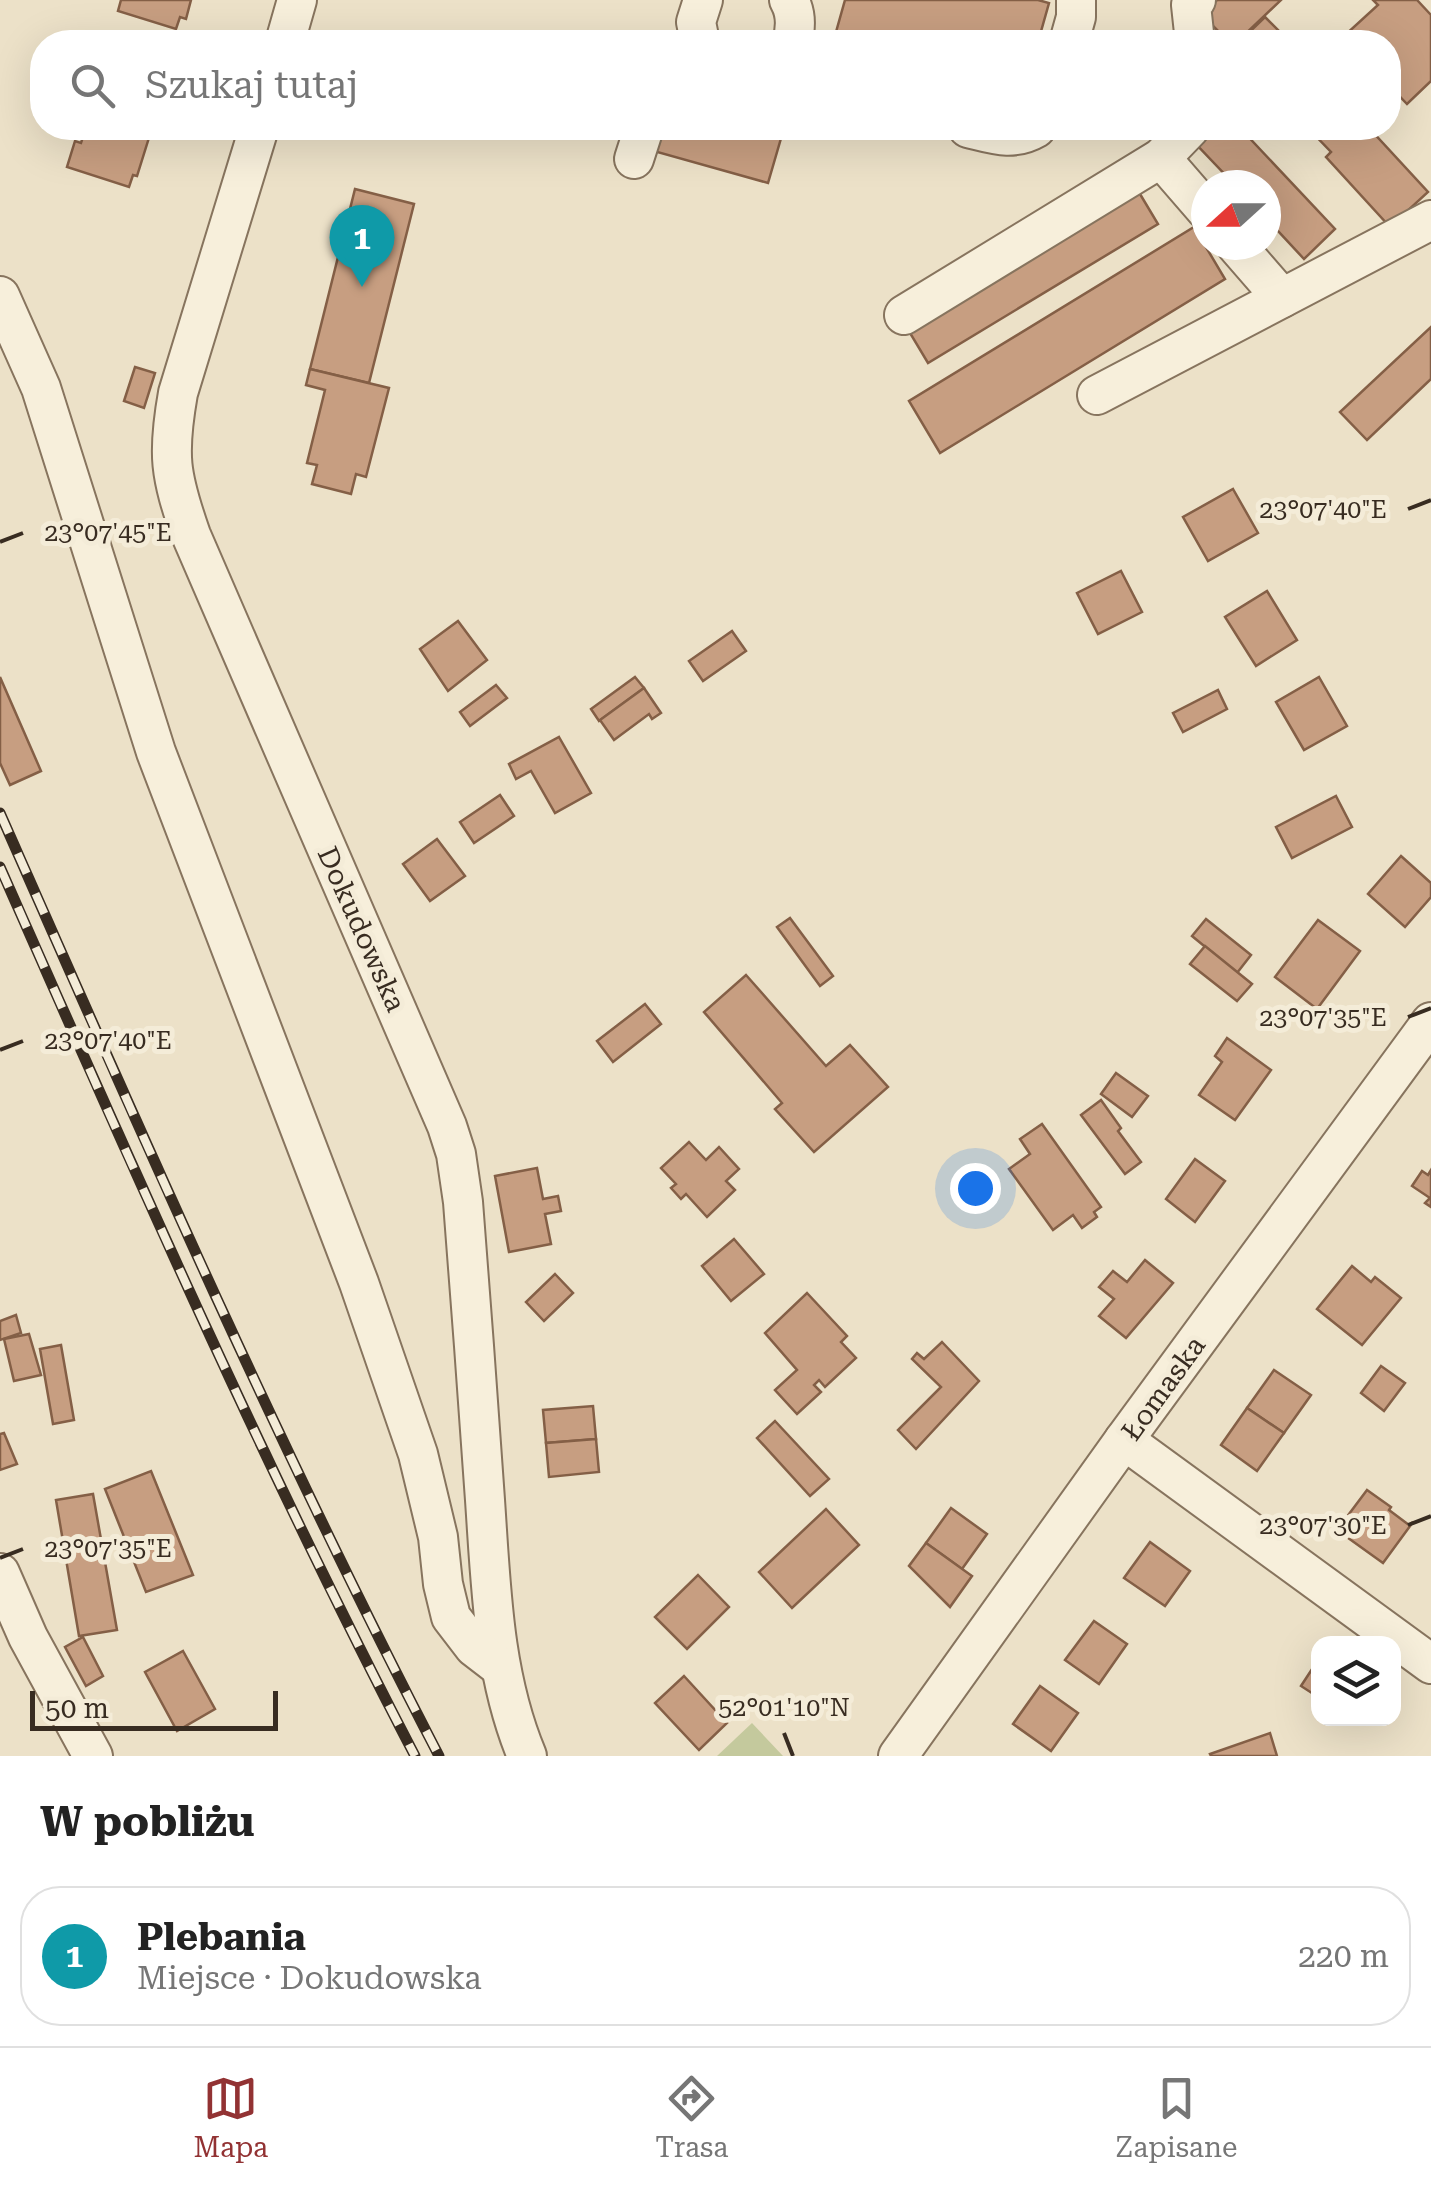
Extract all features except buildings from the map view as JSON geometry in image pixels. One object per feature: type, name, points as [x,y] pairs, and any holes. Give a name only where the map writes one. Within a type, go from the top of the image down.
[{"type":"street","points":[[288,30],[298,0]]},
{"type":"street","points":[[698,30],[703,0]]},
{"type":"street","points":[[789,0],[795,30]]},
{"type":"street","points":[[1072,30],[1076,0]]},
{"type":"street","points":[[1193,30],[1190,5],[1196,0]]},
{"type":"street","name":"Dokudowska","points":[[255,140],[178,393],[171,434],[172,476],[191,535],[456,1154],[500,1668],[510,1712],[527,1756]]},
{"type":"street","points":[[904,316],[1161,158],[1178,140]]},
{"type":"street","points":[[1161,158],[1191,193]]},
{"type":"street","points":[[1097,396],[1431,220]]},
{"type":"street","points":[[1249,260],[1282,298]]},
{"type":"street","points":[[0,296],[41,388],[156,752],[359,1283],[418,1454],[438,1537],[451,1618],[474,1647],[500,1668]]},
{"type":"street","name":"Łomaska","points":[[898,1756],[1431,1022]]},
{"type":"street","points":[[1124,1440],[1431,1664]]},
{"type":"street","points":[[0,1573],[28,1637],[92,1756]]},
{"type":"green space","points":[[752,1723],[783,1756],[717,1756]]},
{"type":"railway","points":[[0,813],[267,1406],[439,1756]]},
{"type":"railway","points":[[0,867],[252,1426],[415,1756]]},
{"type":"place","name":"Plebania","points":[[362,287]]}]
